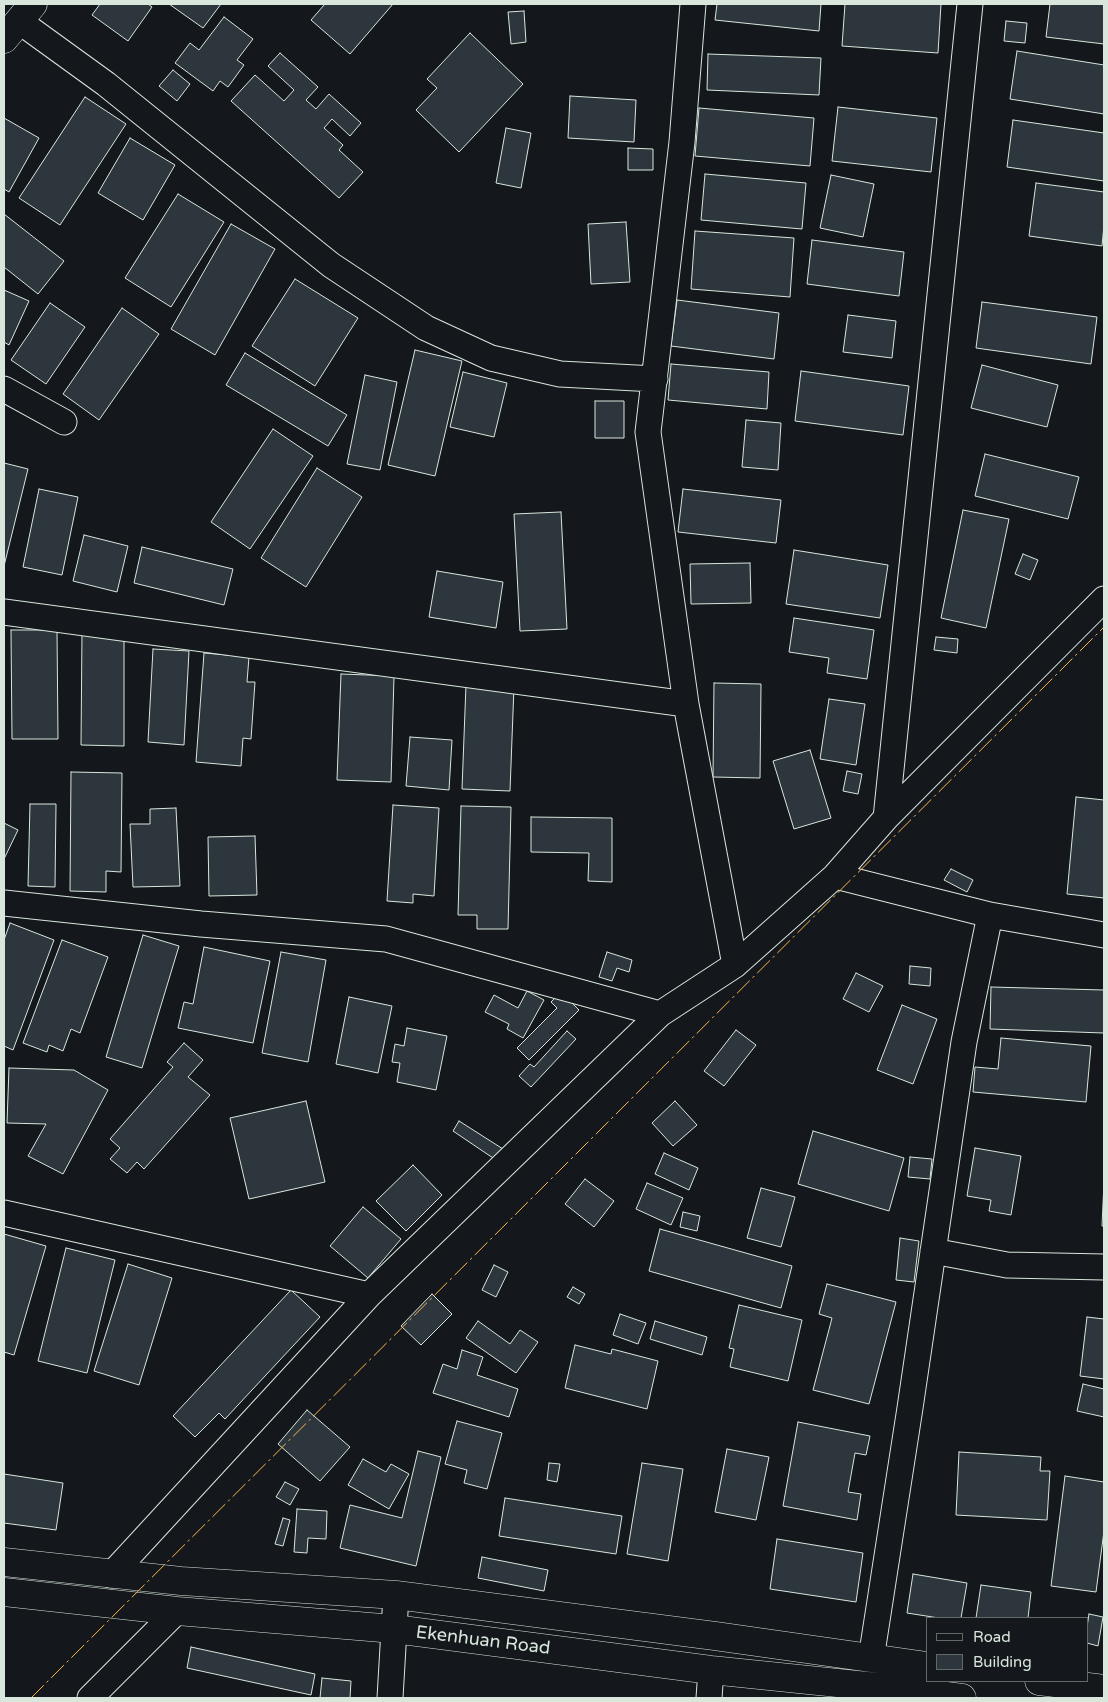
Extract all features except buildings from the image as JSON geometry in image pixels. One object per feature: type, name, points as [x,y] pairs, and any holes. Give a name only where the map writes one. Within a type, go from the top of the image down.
[{"type":"main road","name":"Ekenhuan Road","points":[[4,1562],[111,1575],[181,1581],[396,1595],[715,1636],[926,1666]]},
{"type":"main road","name":"Ekenhuan Road","points":[[4,1592],[177,1612],[394,1629],[711,1670],[962,1698]]},
{"type":"main road","points":[[1047,1682],[1104,1689]]},
{"type":"street","points":[[693,4],[682,142],[648,432],[686,704],[735,965]]},
{"type":"street","points":[[886,818],[970,4]]},
{"type":"street","points":[[18,22],[106,84],[331,265],[426,328],[491,358],[560,374],[655,380]]},
{"type":"street","points":[[4,389],[64,422]]},
{"type":"street","points":[[111,1575],[370,1295],[660,1014],[735,965],[835,876],[886,818],[1104,599]]},
{"type":"street","points":[[4,612],[686,704]]},
{"type":"street","points":[[835,876],[990,915],[1104,935]]},
{"type":"street","points":[[4,903],[201,924],[386,939],[660,1014]]},
{"type":"street","points":[[871,1658],[964,1042],[990,915]]},
{"type":"street","points":[[4,1213],[370,1295]]},
{"type":"street","points":[[933,1251],[1006,1265],[1104,1267]]},
{"type":"street","points":[[390,1698],[396,1595]]},
{"type":"street","points":[[90,1698],[177,1612]]},
{"type":"street","points":[[708,1698],[711,1670]]},
{"type":"power","points":[[31,1698],[1104,627]]}]
